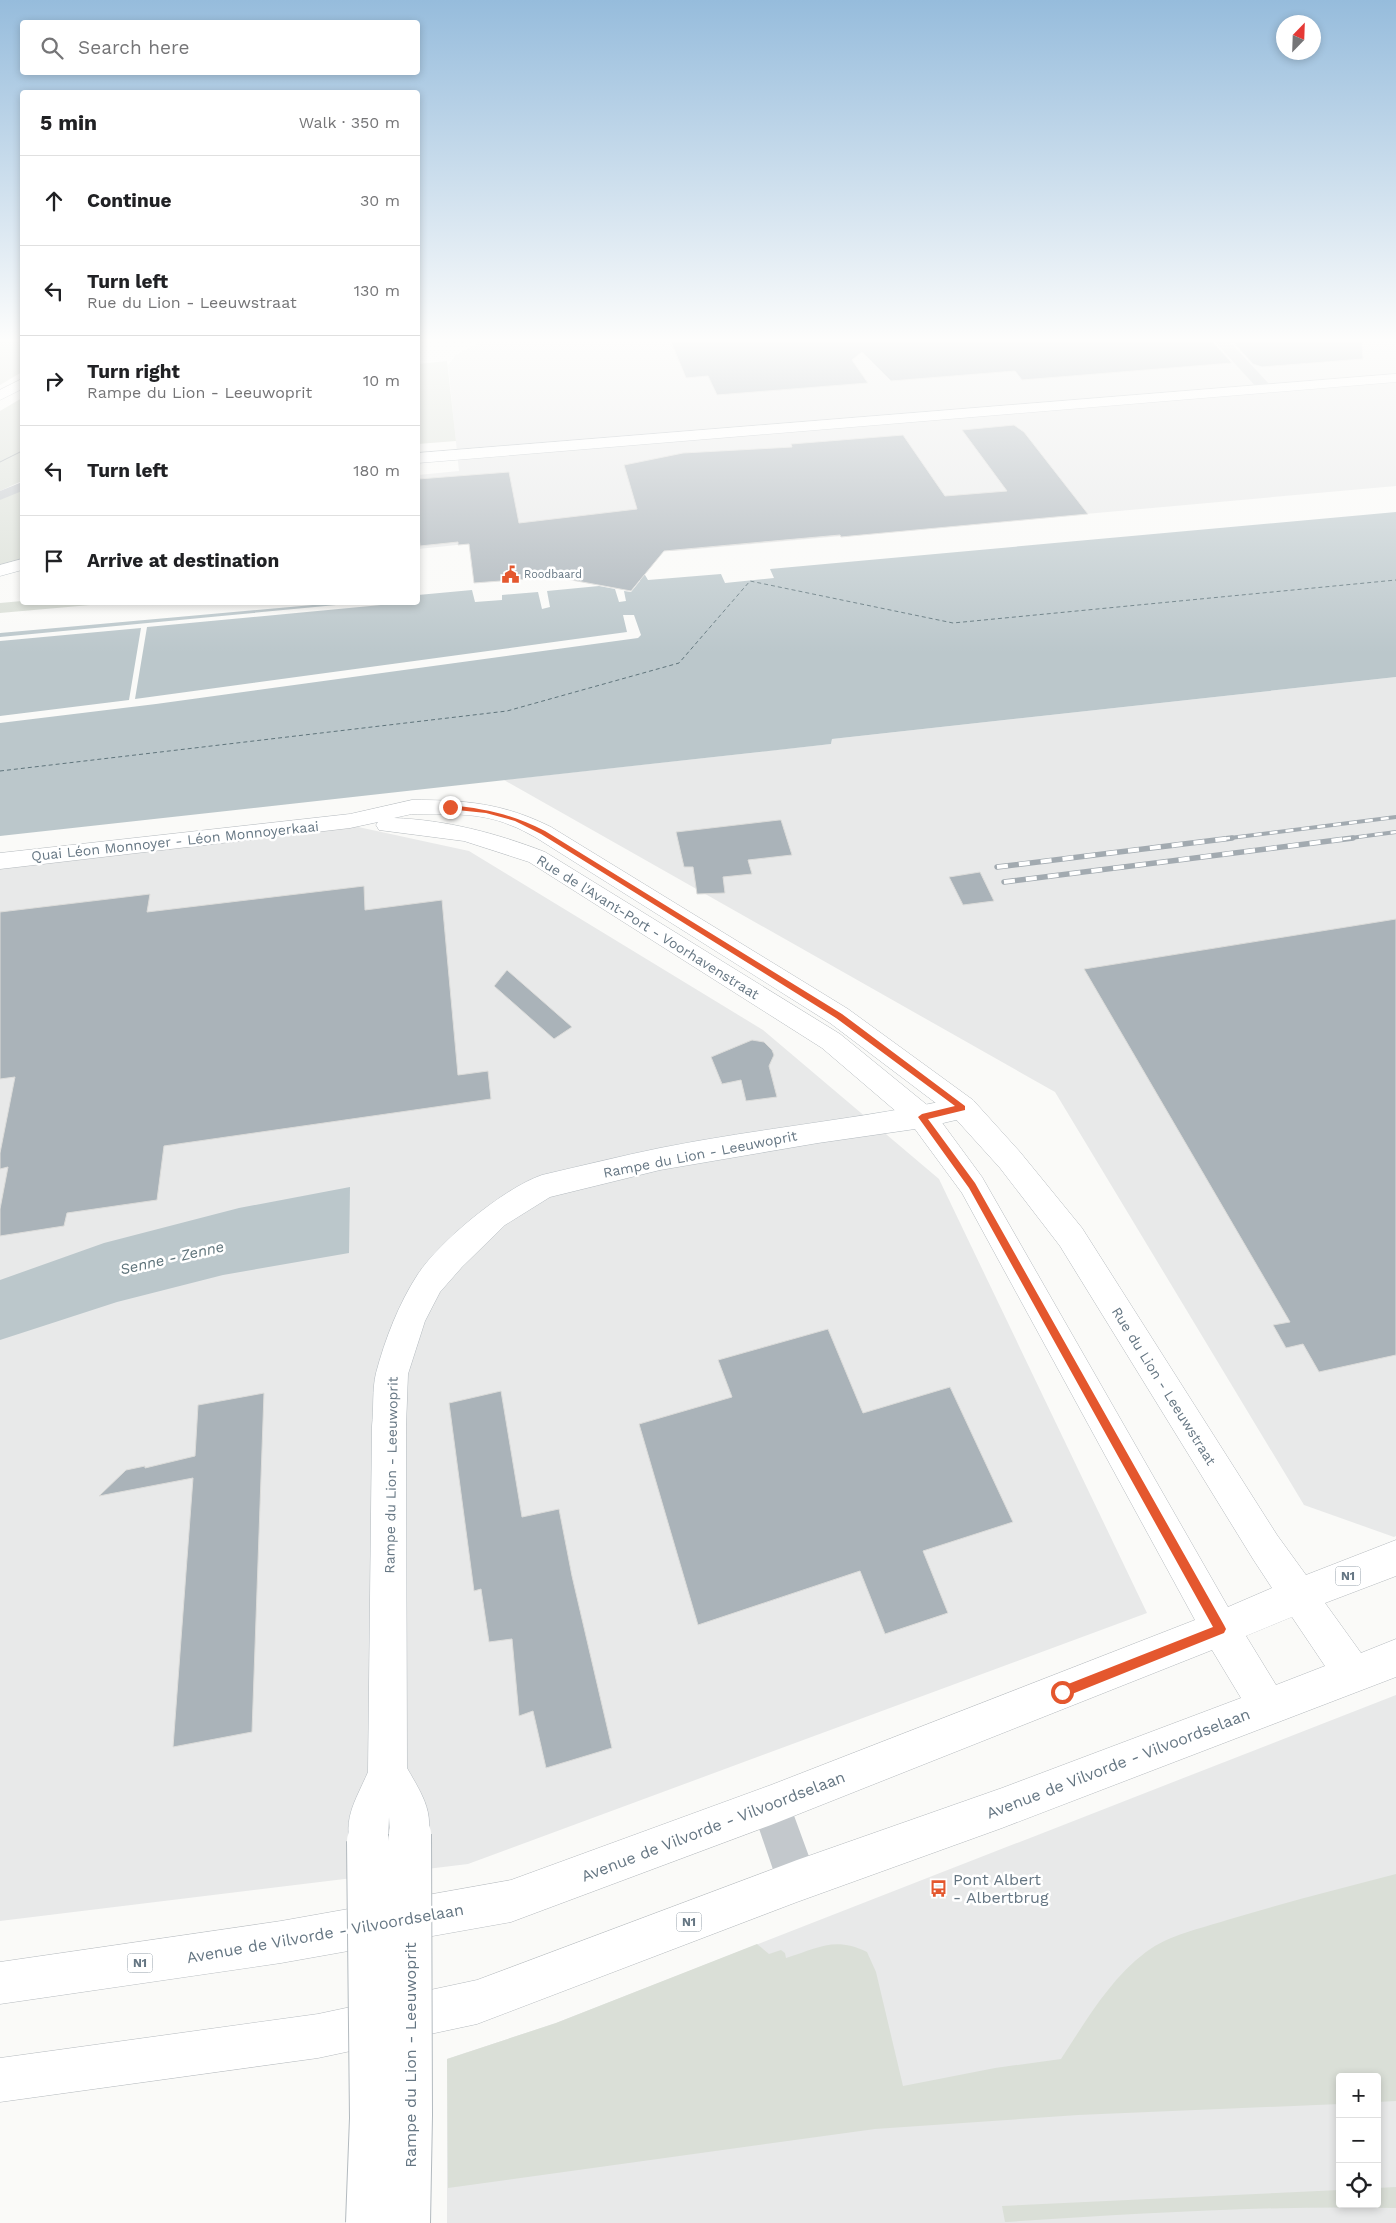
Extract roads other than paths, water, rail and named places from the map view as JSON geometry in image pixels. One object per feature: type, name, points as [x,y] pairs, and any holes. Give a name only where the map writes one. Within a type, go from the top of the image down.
[{"type":"main road","points":[[420,458],[566,446]]},
{"type":"main road","points":[[0,571],[20,565]]},
{"type":"main road","name":"Rue de l'Avant-Port - Voorhavenstraat","points":[[350,821],[412,807],[450,807],[486,811],[517,819],[543,832],[839,1016],[962,1108]]},
{"type":"main road","name":"Quai Léon Monnoyer - Léon Monnoyerkaai","points":[[0,861],[350,821]]},
{"type":"main road","name":"Rue de l'Avant-Port - Voorhavenstraat","points":[[350,821],[452,830],[500,842],[537,857],[831,1041],[922,1117]]},
{"type":"main road","name":"Rampe du Lion - Leeuwoprit","points":[[367,2223],[371,2118],[368,1820],[388,1772],[389,1426],[392,1374],[410,1319],[429,1283],[451,1258],[495,1216],[542,1187],[660,1159],[818,1132],[922,1117],[962,1108]]},
{"type":"main road","name":"Rue du Lion - Leeuwstraat","points":[[962,1108],[1010,1160],[1071,1237],[1265,1547],[1353,1674]]},
{"type":"main road","points":[[922,1117],[972,1185],[1220,1629],[1267,1706]]},
{"type":"main road","name":"Avenue de Vilvorde - Vilvoordselaan","points":[[0,1983],[281,1942],[511,1901],[771,1805],[1396,1558]]},
{"type":"main road","name":"Avenue de Vilvorde - Vilvoordselaan","points":[[0,2080],[318,2036],[477,2002],[797,1882],[1002,1808],[1396,1658]]},
{"type":"main road","name":"Rampe du Lion - Leeuwoprit","points":[[388,1772],[410,1811],[411,2115],[409,2223]]},
{"type":"street","points":[[0,496],[20,487]]},
{"type":"street","points":[[771,1805],[797,1882]]},
{"type":"water","points":[[1396,512],[1396,677],[832,739],[831,744],[0,836],[0,633],[313,605],[420,605],[420,595],[472,590],[475,602],[502,600],[502,595],[538,592],[542,609],[550,607],[547,591],[599,586],[615,589],[619,602],[626,601],[624,591],[631,592],[640,581],[594,566],[645,575],[648,580],[721,574],[725,583],[774,578],[770,569]]},
{"type":"water","name":"Senne - Zenne","points":[[350,1187],[349,1253],[223,1275],[117,1302],[0,1340],[0,1280],[104,1243],[239,1208]]},
{"type":"tram line","points":[[0,462],[20,452]]},
{"type":"railway","points":[[1222,839],[1396,817]]},
{"type":"railway","points":[[1343,839],[1396,832]]},
{"type":"railway","points":[[997,867],[1232,838]]},
{"type":"railway","points":[[1004,882],[1353,838]]},
{"type":"place","name":"Roodbaard","points":[[510,574]]},
{"type":"place","name":"Pont Albert - Albertbrug","points":[[939,1888]]}]
